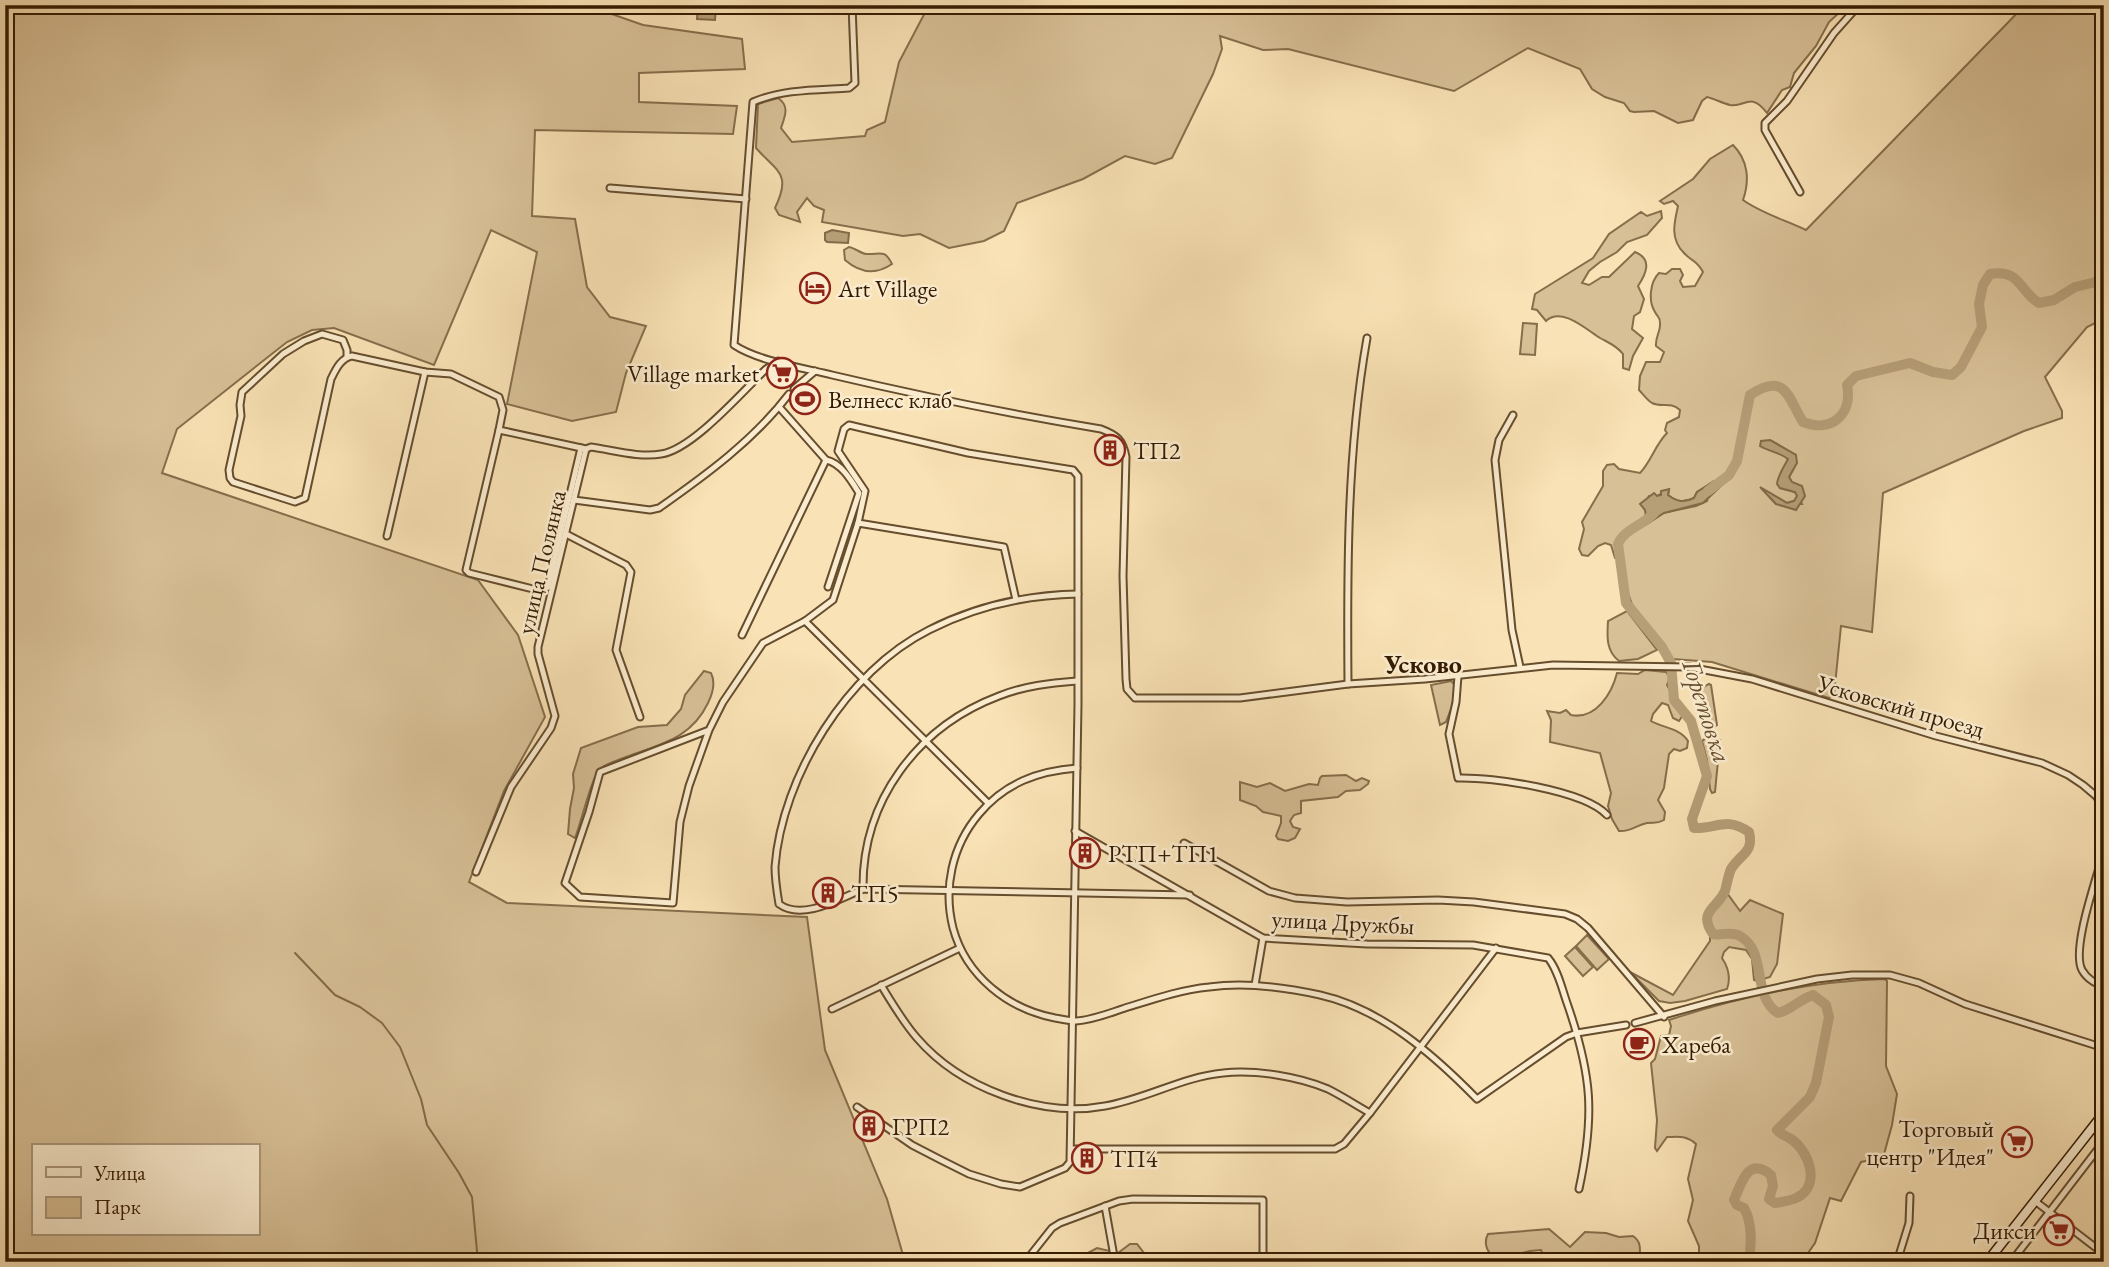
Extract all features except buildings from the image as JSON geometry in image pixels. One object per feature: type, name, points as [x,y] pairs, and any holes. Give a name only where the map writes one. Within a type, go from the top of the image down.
[{"type":"main road","points":[[1987,1262],[2104,1113]]},
{"type":"street","points":[[815,371],[734,345],[753,102],[802,90],[849,88],[855,83],[852,5]]},
{"type":"street","points":[[1800,192],[1765,130],[1765,123],[1787,101],[1834,33],[1859,5]]},
{"type":"street","points":[[610,188],[746,199]]},
{"type":"street","points":[[347,357],[343,340],[330,335],[315,336],[283,355],[242,392],[241,416],[229,470],[230,478],[237,484],[295,502],[302,501],[306,495],[331,379],[336,368],[347,357],[425,372],[451,374],[499,397],[503,410],[466,569],[469,573],[541,591],[548,587],[583,448]]},
{"type":"street","points":[[1348,684],[1351,494],[1360,377],[1367,338]]},
{"type":"street","points":[[499,430],[583,448],[659,455],[678,449],[694,437],[766,369],[778,361]]},
{"type":"street","points":[[574,500],[659,508],[709,473],[780,408],[792,391],[815,371]]},
{"type":"street","name":"Усковский проезд","points":[[815,371],[956,404],[1101,429],[1115,434],[1123,443],[1126,457],[1123,576],[1126,679],[1127,689],[1135,698],[1240,698],[1348,684],[1458,676],[1553,665],[1675,666],[1703,669],[1745,678],[1936,736],[2042,763],[2083,785],[2104,807]]},
{"type":"street","points":[[387,536],[425,372]]},
{"type":"street","points":[[780,408],[826,460],[834,462],[841,469],[859,493],[828,587]]},
{"type":"street","points":[[1513,415],[1499,440],[1495,460],[1512,630],[1520,667]]},
{"type":"street","points":[[709,730],[600,772],[565,883],[580,897],[673,902],[680,822],[689,786],[709,730],[723,702],[757,650],[768,639],[805,621],[833,600],[858,523],[864,491],[838,451],[844,429],[849,425],[968,453],[1073,470],[1078,476],[1077,768],[1070,1162],[1065,1168],[1020,1187],[1001,1184],[969,1174],[912,1145],[857,1107]]},
{"type":"street","name":"улица Полянка","points":[[476,872],[511,788],[551,728],[555,716],[538,647],[574,500],[583,448]]},
{"type":"street","points":[[742,635],[826,460]]},
{"type":"street","points":[[858,523],[1004,547],[1016,600]]},
{"type":"street","points":[[566,534],[626,565],[631,572],[616,650],[640,717]]},
{"type":"street","points":[[1078,594],[1047,594],[970,611],[926,631],[892,654],[863,681],[836,711],[799,773],[786,808],[778,844],[775,870],[779,904],[787,910],[813,909],[863,889],[1190,895]]},
{"type":"street","points":[[805,621],[988,803]]},
{"type":"street","points":[[1458,676],[1457,702],[1449,734],[1458,778],[1492,778],[1531,786],[1595,805],[1607,815]]},
{"type":"street","points":[[863,889],[863,862],[868,837],[888,789],[902,767],[926,741],[962,713],[998,696],[1042,684],[1077,681]]},
{"type":"street","points":[[1077,768],[1029,776],[988,803],[972,822],[960,843],[951,871],[950,911],[960,948],[983,980],[1014,1004],[1028,1011],[1074,1021],[1098,1017],[1173,993],[1208,987],[1255,985],[1322,996],[1346,1003],[1393,1028],[1422,1048],[1477,1100],[1566,1037],[1626,1025]]},
{"type":"street","name":"улица Дружбы","points":[[1075,831],[1263,938],[1496,948],[1548,958],[1555,969],[1587,1071],[1589,1139],[1579,1189]]},
{"type":"street","points":[[1184,844],[1269,891],[1295,898],[1346,902],[1474,902],[1565,914],[1588,928],[1664,1017]]},
{"type":"street","points":[[2104,851],[2078,948],[2082,969],[2088,978],[2104,987]]},
{"type":"street","points":[[1255,985],[1263,938]]},
{"type":"street","points":[[832,1009],[960,948]]},
{"type":"street","points":[[1071,1149],[1335,1149],[1344,1144],[1370,1113],[1496,948]]},
{"type":"street","points":[[1636,1023],[1746,995],[1829,978],[1852,975],[1895,976],[1919,983],[1965,1004],[2104,1048]]},
{"type":"street","points":[[881,985],[917,1039],[947,1066],[995,1092],[1036,1104],[1070,1108],[1102,1107],[1197,1078],[1224,1073],[1264,1073],[1327,1088],[1370,1113]]},
{"type":"street","points":[[2011,1262],[2104,1142]]},
{"type":"street","points":[[1896,1262],[1909,1223],[1910,1196]]},
{"type":"street","points":[[1025,1262],[1052,1228],[1060,1223],[1119,1201],[1133,1199],[1263,1200],[1263,1262]]},
{"type":"street","points":[[2035,1201],[2104,1254]]},
{"type":"street","points":[[1105,1206],[1115,1262]]},
{"type":"green space","points":[[5,5],[586,5],[643,25],[742,39],[745,69],[639,73],[639,102],[737,106],[733,134],[535,130],[532,216],[575,219],[587,287],[610,317],[646,326],[626,373],[616,412],[572,421],[507,404],[537,252],[491,230],[434,365],[334,328],[312,330],[287,342],[177,429],[162,473],[478,580],[518,635],[545,717],[504,791],[469,882],[507,903],[807,917],[825,1050],[887,1199],[905,1262],[5,1262]]},
{"type":"green space","points":[[929,5],[1839,5],[1842,10],[1829,22],[1816,46],[1794,73],[1790,87],[1782,90],[1767,113],[1756,103],[1730,105],[1707,97],[1702,101],[1693,120],[1678,123],[1654,111],[1630,111],[1624,103],[1605,97],[1592,89],[1580,69],[1528,48],[1454,91],[1288,49],[1263,50],[1220,36],[1222,49],[1213,74],[1172,158],[1155,164],[1125,156],[1083,179],[1017,203],[1004,231],[984,241],[949,248],[920,234],[903,236],[822,222],[824,210],[814,206],[807,198],[797,212],[800,222],[779,215],[775,208],[782,187],[780,174],[756,148],[758,104],[778,98],[782,101],[786,112],[781,128],[792,142],[865,136],[867,130],[885,122],[899,62]]},
{"type":"green space","points":[[2025,5],[2104,5],[2104,165],[2096,167],[2104,176],[2104,325],[2097,322],[2087,327],[2045,377],[2062,411],[2062,418],[2024,431],[1883,493],[1872,632],[1841,626],[1834,695],[1829,698],[1712,662],[1673,659],[1633,607],[1625,585],[1622,560],[1615,558],[1611,545],[1605,543],[1598,546],[1588,556],[1582,555],[1579,549],[1584,529],[1582,522],[1603,486],[1603,471],[1607,465],[1614,464],[1619,469],[1640,473],[1667,433],[1667,423],[1679,417],[1680,410],[1676,407],[1652,403],[1639,390],[1640,376],[1646,362],[1660,362],[1664,352],[1656,346],[1660,321],[1651,297],[1656,277],[1659,273],[1666,274],[1672,269],[1680,269],[1683,287],[1695,286],[1703,272],[1677,242],[1674,225],[1678,206],[1673,201],[1664,204],[1660,201],[1693,179],[1710,159],[1733,145],[1745,164],[1746,185],[1743,200],[1765,213],[1806,230]],"holes":[[[1770,440],[1796,455],[1789,477],[1802,504],[1776,504],[1763,489],[1787,503],[1798,496],[1795,492],[1780,488],[1788,459]],[[1712,484],[1707,501],[1663,513],[1647,523],[1646,501],[1649,496],[1657,496],[1669,490],[1668,495],[1671,497],[1687,501]]]},
{"type":"green space","points":[[1661,211],[1662,218],[1647,235],[1627,242],[1589,271],[1582,283],[1589,285],[1602,277],[1609,277],[1635,252],[1644,259],[1645,272],[1638,286],[1644,299],[1640,312],[1634,316],[1632,329],[1643,338],[1629,370],[1623,368],[1623,354],[1618,348],[1581,325],[1559,316],[1546,321],[1537,310],[1532,309],[1535,294],[1593,258],[1609,234],[1641,212],[1647,216]]},
{"type":"green space","points":[[849,247],[866,254],[884,254],[892,264],[874,271],[856,268],[845,260],[844,250]]},
{"type":"green space","points":[[1523,323],[1537,324],[1535,355],[1520,354]]},
{"type":"green space","points":[[1627,611],[1657,650],[1638,659],[1619,661],[1610,648],[1608,621]]},
{"type":"green space","points":[[1645,670],[1666,672],[1670,678],[1667,685],[1683,715],[1679,721],[1673,718],[1668,705],[1662,703],[1651,721],[1681,733],[1688,741],[1687,748],[1680,751],[1674,749],[1669,754],[1664,788],[1658,800],[1665,812],[1664,820],[1619,831],[1608,806],[1611,793],[1600,753],[1550,742],[1551,720],[1547,711],[1560,713],[1566,710],[1571,715],[1588,713],[1602,703],[1617,673],[1638,674]]},
{"type":"green space","points":[[704,671],[711,673],[714,684],[710,699],[693,725],[673,739],[601,768],[590,789],[575,838],[568,834],[574,788],[573,774],[581,748],[638,727],[667,725],[681,709],[685,695]]},
{"type":"green space","points":[[1451,681],[1456,686],[1452,706],[1446,722],[1440,725],[1431,685]]},
{"type":"green space","points":[[1709,684],[1717,725],[1714,727],[1709,724],[1700,689]]},
{"type":"green space","points":[[1710,735],[1720,740],[1715,792],[1712,793],[1702,741]]},
{"type":"green space","points":[[1346,775],[1356,781],[1362,778],[1369,781],[1368,784],[1360,790],[1346,791],[1338,797],[1301,801],[1301,813],[1294,815],[1290,821],[1293,827],[1300,829],[1295,838],[1288,841],[1276,836],[1281,816],[1263,812],[1240,800],[1240,782],[1257,787],[1270,783],[1285,791],[1309,784],[1318,785],[1322,776]]},
{"type":"green space","points":[[1727,893],[1740,911],[1750,900],[1783,914],[1777,964],[1770,977],[1754,980],[1752,959],[1746,950],[1729,947],[1722,958],[1728,973],[1727,989],[1685,1001],[1659,1001],[1630,972],[1673,995],[1710,941],[1710,914]]},
{"type":"green space","points":[[1587,935],[1609,959],[1597,970],[1576,946]]},
{"type":"green space","points":[[1575,947],[1593,967],[1583,976],[1565,956]]},
{"type":"green space","points":[[1885,979],[1886,1066],[1897,1094],[1883,1158],[1861,1162],[1841,1201],[1830,1198],[1815,1243],[1808,1253],[1800,1254],[1792,1262],[1699,1262],[1699,1246],[1688,1221],[1693,1200],[1688,1179],[1696,1144],[1686,1138],[1667,1137],[1657,1151],[1655,1148],[1657,1120],[1651,1063],[1655,1059],[1661,1036],[1669,1035],[1669,1020],[1775,992],[1830,983]]},
{"type":"green space","points":[[1549,1229],[1570,1247],[1585,1232],[1619,1237],[1633,1236],[1639,1244],[1640,1262],[1546,1262],[1541,1250],[1498,1259],[1491,1255],[1487,1248],[1488,1234]]},
{"type":"green space","points":[[1130,1244],[1137,1244],[1151,1262],[1082,1261],[1084,1255],[1097,1248],[1118,1253]]},
{"type":"shaded area","points":[[698,5],[716,5],[715,20],[697,19]]},
{"type":"shaded area","points":[[832,230],[849,233],[848,243],[827,242],[825,233]]},
{"type":"shaded area","points":[[1770,440],[1796,455],[1797,463],[1789,477],[1792,482],[1802,486],[1805,496],[1796,510],[1776,504],[1760,487],[1787,503],[1794,501],[1797,496],[1795,492],[1780,488],[1777,484],[1788,459],[1760,446],[1761,441]]},
{"type":"shaded area","points":[[1714,481],[1724,483],[1703,503],[1664,513],[1647,524],[1645,510],[1640,504],[1654,493],[1661,495],[1661,491],[1669,489],[1668,495],[1671,497],[1687,501]]},
{"type":"waterway","name":"Горетовка","points":[[1708,491],[1729,475],[1737,461],[1750,395],[1762,388],[1771,386],[1784,390],[1803,422],[1813,425],[1831,423],[1843,413],[1847,405],[1847,385],[1856,376],[1910,363],[1933,372],[1952,375],[1961,367],[1982,327],[1979,304],[1983,285],[1990,274],[2000,273],[2014,278],[2039,303],[2054,300],[2075,287],[2104,280]]},
{"type":"waterway","name":"Горетовка","points":[[1654,513],[1625,535],[1618,544],[1626,603],[1662,647],[1671,663],[1674,700],[1691,721],[1707,776],[1692,819],[1694,828],[1734,825],[1749,832],[1750,839],[1748,849],[1731,869],[1722,897],[1710,910],[1707,920],[1709,926],[1713,934],[1737,935],[1749,943],[1754,952],[1765,996],[1778,1013],[1813,995],[1826,1005],[1829,1017],[1816,1083],[1810,1097],[1777,1130],[1803,1151],[1810,1168],[1809,1185],[1798,1197],[1775,1203],[1769,1199],[1773,1186],[1771,1175],[1757,1168],[1751,1170],[1743,1179],[1734,1200],[1744,1208],[1749,1221],[1749,1262]]},
{"type":"waterway","points":[[295,953],[335,995],[360,1007],[382,1023],[400,1047],[421,1099],[427,1125],[472,1197],[478,1262]]},
{"type":"place","name":"Art Village","points":[[815,288]]},
{"type":"place","name":"Village market","points":[[782,373]]},
{"type":"place","name":"Велнесс клаб","points":[[805,399]]},
{"type":"place","name":"ТП2","points":[[1110,450]]},
{"type":"place","name":"РТП+ТП1","points":[[1085,853]]},
{"type":"place","name":"ТП5","points":[[828,893]]},
{"type":"place","name":"Хареба","points":[[1639,1044]]},
{"type":"place","name":"ГРП2","points":[[869,1126]]},
{"type":"place","name":"Торговый центр \"Идея\"","points":[[2017,1142]]},
{"type":"place","name":"ТП4","points":[[1087,1158]]},
{"type":"place","name":"Дикси","points":[[2059,1230]]},
{"type":"district","name":"Усково","points":[[1423,664]]}]
